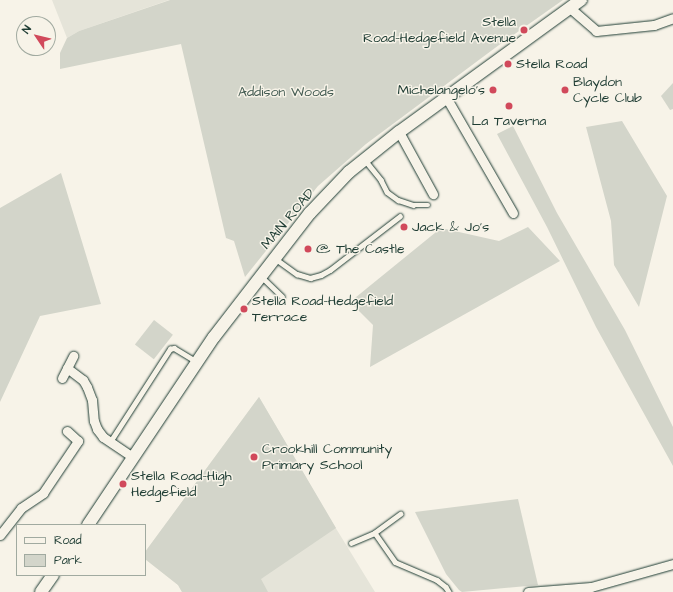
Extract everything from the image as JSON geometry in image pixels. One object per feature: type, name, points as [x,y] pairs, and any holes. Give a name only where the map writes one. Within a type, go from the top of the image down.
[{"type":"main road","name":"MAIN ROAD","points":[[89,524],[214,337],[310,213],[349,172],[399,132],[581,0]]},
{"type":"main road","points":[[41,592],[52,576]]},
{"type":"street","points":[[570,8],[596,31],[654,25],[673,18]]},
{"type":"street","points":[[446,97],[513,213]]},
{"type":"street","points":[[399,132],[433,194]]},
{"type":"street","points":[[62,378],[73,356]]},
{"type":"street","points":[[67,368],[83,380],[92,400],[94,421],[97,430],[110,442],[133,457]]},
{"type":"street","points":[[0,535],[21,508],[43,493],[78,441],[67,431]]},
{"type":"street","points":[[528,592],[591,587],[673,564]]},
{"type":"lane","points":[[365,160],[381,180],[387,192],[398,200],[413,205],[428,205]]},
{"type":"lane","points":[[275,258],[297,274],[310,278],[330,270],[400,216]]},
{"type":"lane","points":[[261,276],[282,296]]},
{"type":"lane","points":[[110,442],[170,349],[174,348],[197,362]]},
{"type":"lane","points":[[351,543],[375,533],[401,514]]},
{"type":"lane","points":[[375,533],[395,562],[437,580],[446,587],[449,592]]},
{"type":"shaded area","points":[[52,0],[169,0],[79,31],[67,38]]},
{"type":"shaded area","name":"Crookhill Community Primary School","points":[[259,397],[375,592],[182,592],[178,585],[146,560],[146,551]]},
{"type":"green space","name":"Addison Woods","points":[[170,0],[563,0],[499,45],[366,144],[318,186],[245,277],[234,241],[226,238],[181,44],[60,69],[60,53],[67,38],[79,31]]},
{"type":"green space","points":[[673,83],[673,109],[670,110],[661,96]]},
{"type":"green space","points":[[622,121],[667,196],[639,307],[614,265],[611,221],[586,127]]},
{"type":"green space","points":[[513,126],[557,213],[625,330],[673,427],[673,466],[596,327],[547,227],[497,134]]},
{"type":"green space","points":[[61,173],[101,304],[40,316],[0,402],[0,208]]},
{"type":"green space","points":[[528,227],[560,261],[370,367],[373,325],[350,302],[441,228],[499,241]]},
{"type":"green space","points":[[154,320],[173,335],[154,359],[135,344]]},
{"type":"green space","name":"Crookhill Community Primary School","points":[[259,397],[336,528],[261,579],[268,592],[182,592],[178,585],[146,560],[146,551]]},
{"type":"green space","points":[[518,499],[538,585],[462,592],[446,574],[415,512]]},
{"type":"place","name":"Stella Road-Hedgefield Avenue","points":[[524,30]]},
{"type":"place","name":"Stella Road","points":[[508,64]]},
{"type":"place","name":"Michelangelo's","points":[[493,90]]},
{"type":"place","name":"Blaydon Cycle Club","points":[[565,90]]},
{"type":"place","name":"La Taverna","points":[[509,106]]},
{"type":"place","name":"Jack & Jo's","points":[[404,227]]},
{"type":"place","name":"@ The Castle","points":[[308,249]]},
{"type":"place","name":"Stella Road-Hedgefield Terrace","points":[[244,309]]},
{"type":"place","name":"Crookhill Community Primary School","points":[[254,457]]},
{"type":"place","name":"Stella Road-High Hedgefield","points":[[123,484]]}]
